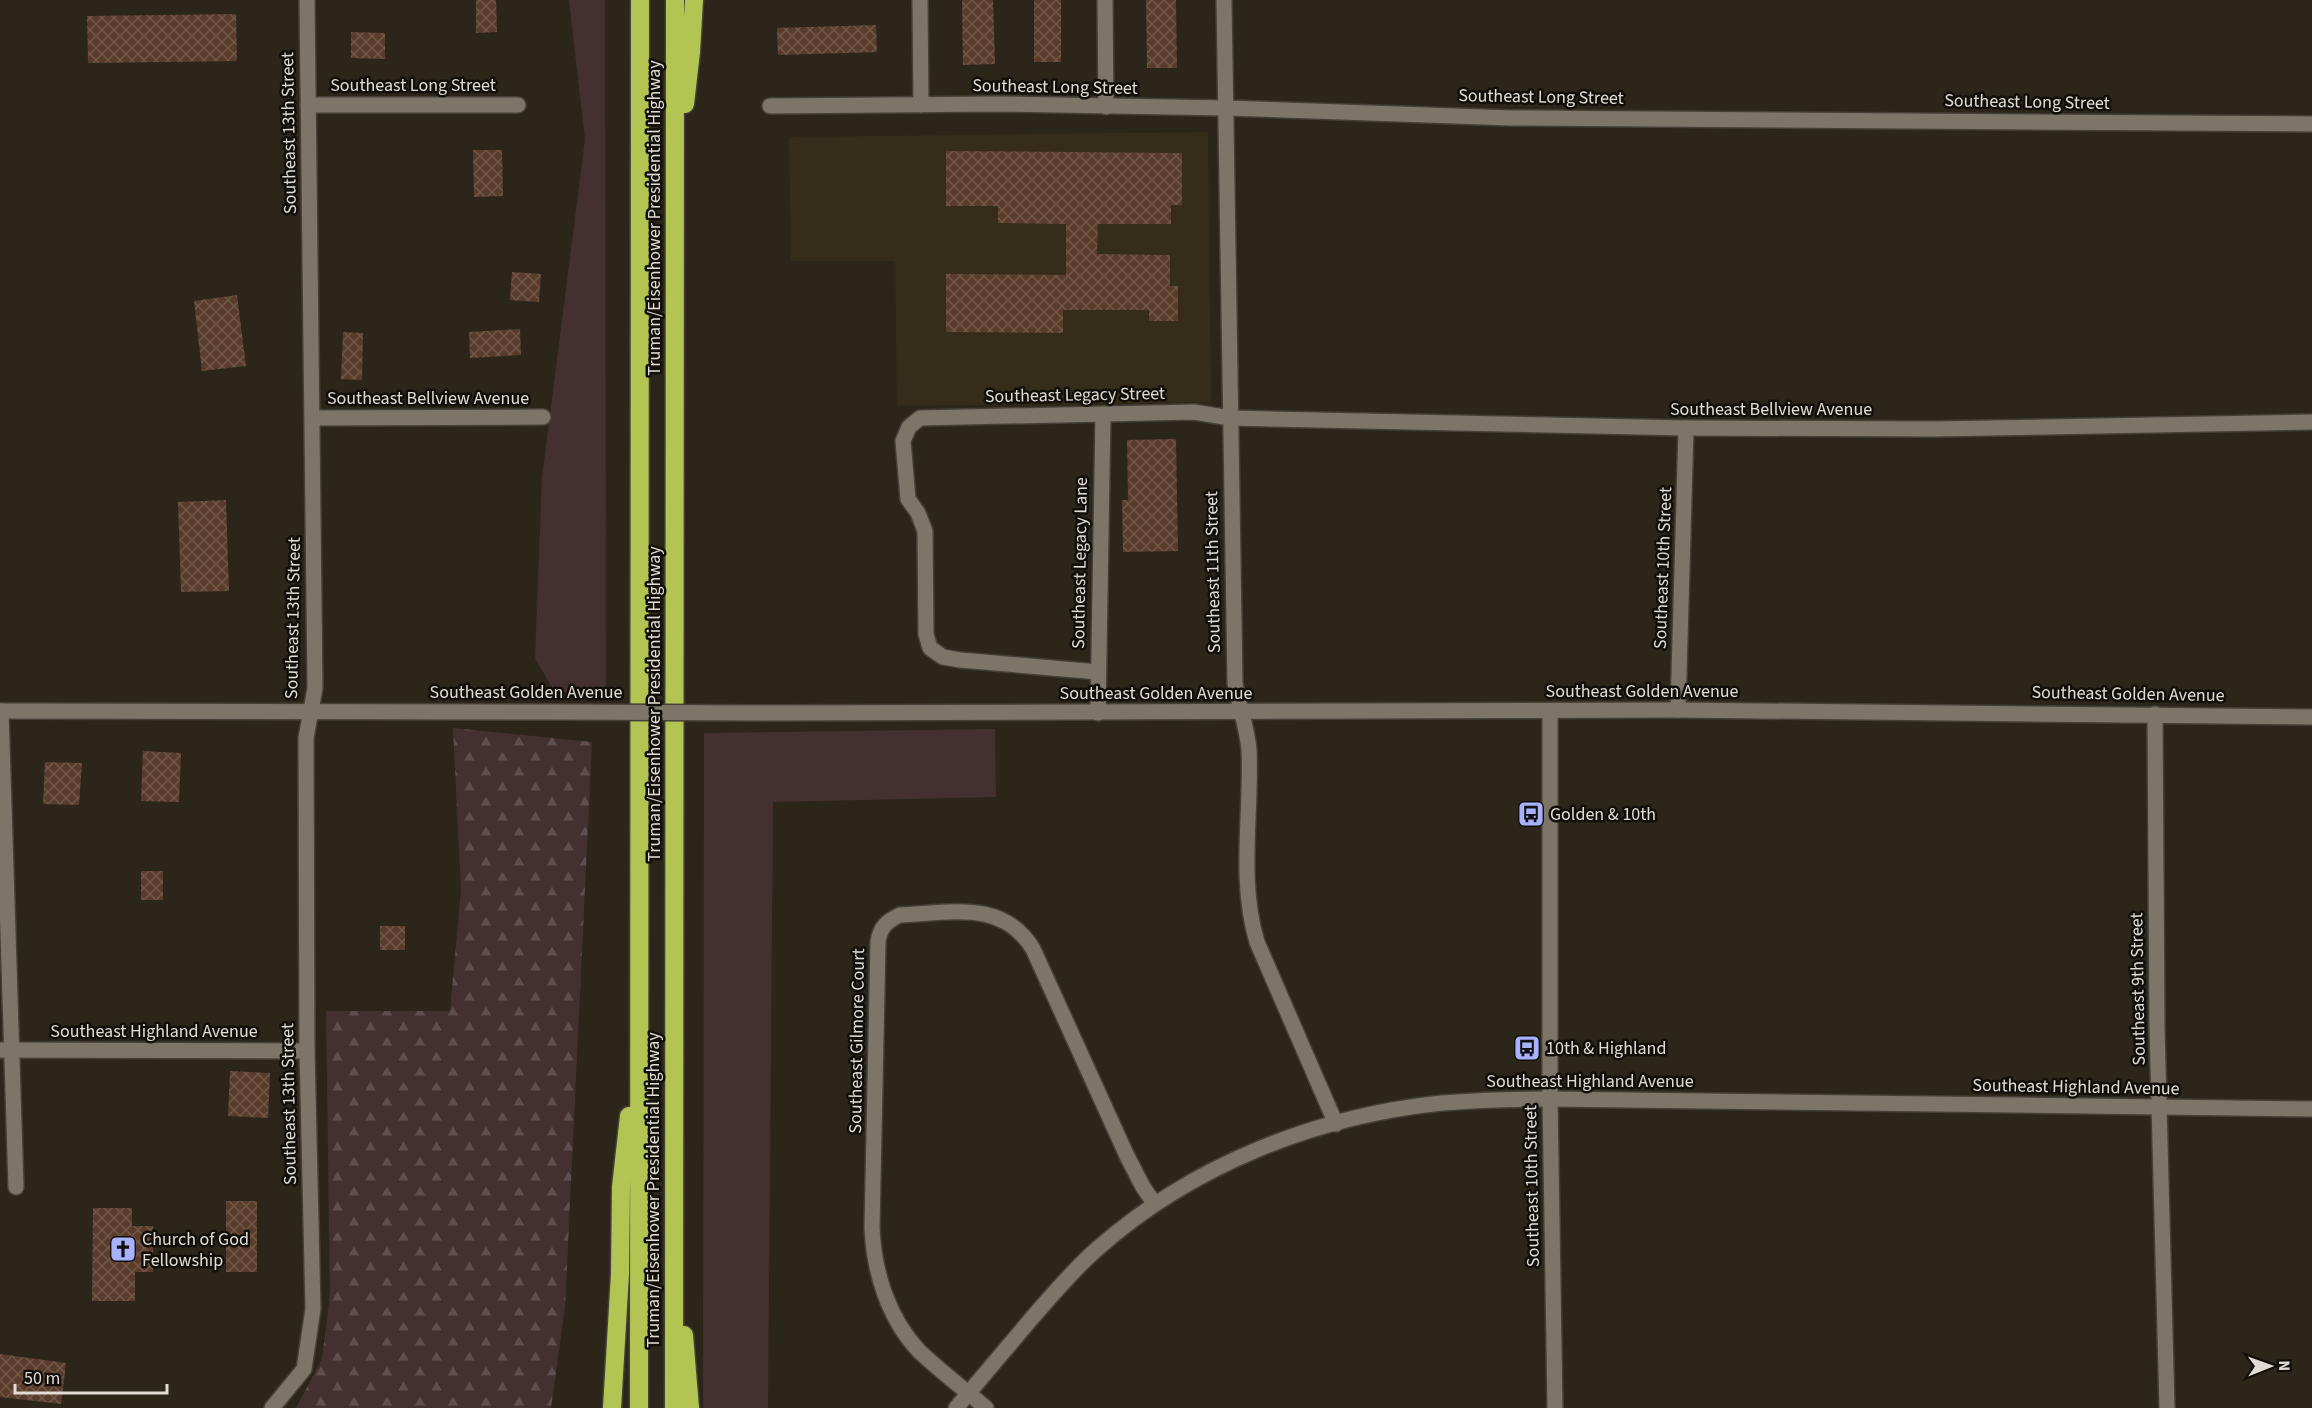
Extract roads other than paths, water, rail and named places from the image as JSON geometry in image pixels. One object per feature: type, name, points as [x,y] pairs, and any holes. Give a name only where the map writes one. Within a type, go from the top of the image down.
[{"type":"highway","name":"Truman/Eisenhower Presidential Highway","points":[[639,1408],[640,0]]},
{"type":"highway","name":"Truman/Eisenhower Presidential Highway","points":[[674,1408],[675,0]]},
{"type":"highway","points":[[675,189],[691,52],[694,0]]},
{"type":"highway","points":[[612,1408],[620,1274],[621,1187],[639,1019]]},
{"type":"highway","points":[[674,1246],[690,1408]]},
{"type":"street","name":"Southeast 13th Street","points":[[272,1408],[304,1369],[313,1309],[307,1051],[306,738],[315,688],[307,0]]},
{"type":"street","points":[[920,0],[921,105]]},
{"type":"street","points":[[1105,0],[1106,107]]},
{"type":"street","name":"Southeast 11th Street","points":[[1224,0],[1235,683],[1249,748],[1247,889],[1250,918],[1257,942],[1336,1124]]},
{"type":"street","name":"Southeast Long Street","points":[[770,106],[998,104],[1510,117],[2312,124]]},
{"type":"street","name":"Southeast Long Street","points":[[308,105],[518,105]]},
{"type":"street","name":"Southeast Legacy Street","points":[[1098,672],[960,660],[943,657],[930,648],[926,634],[926,531],[918,513],[908,499],[903,441],[909,427],[920,418],[1194,412],[1230,418]]},
{"type":"street","name":"Southeast Legacy Lane","points":[[1098,713],[1102,414]]},
{"type":"street","name":"Southeast Bellview Avenue","points":[[313,418],[543,417]]},
{"type":"street","name":"Southeast Bellview Avenue","points":[[1230,418],[1686,428],[1934,429],[2312,422]]},
{"type":"street","name":"Southeast 10th Street","points":[[1678,710],[1686,428]]},
{"type":"street","name":"Southeast Golden Avenue","points":[[0,711],[1240,713],[1678,710],[2312,717]]},
{"type":"street","points":[[0,711],[6,1049],[16,1187]]},
{"type":"street","name":"Southeast 10th Street","points":[[1550,711],[1555,1408]]},
{"type":"street","name":"Southeast 9th Street","points":[[2155,714],[2159,1108],[2167,1408]]},
{"type":"street","name":"Southeast Gilmore Court","points":[[986,1408],[919,1350],[900,1325],[886,1299],[875,1261],[872,1228],[878,942],[883,926],[900,915],[979,912],[1001,918],[1021,932],[1033,949],[1127,1156],[1154,1203]]},
{"type":"street","name":"Southeast Highland Avenue","points":[[6,1049],[307,1051]]},
{"type":"street","name":"Southeast Highland Avenue","points":[[956,1408],[1065,1281],[1095,1250],[1154,1203],[1213,1169],[1252,1152],[1336,1124],[1388,1111],[1441,1103],[1551,1099],[2312,1109]]},
{"type":"place","name":"Golden & 10th","points":[[1531,814]]},
{"type":"place","name":"10th & Highland","points":[[1527,1048]]},
{"type":"place","name":"Church of God Fellowship","points":[[123,1249]]}]
